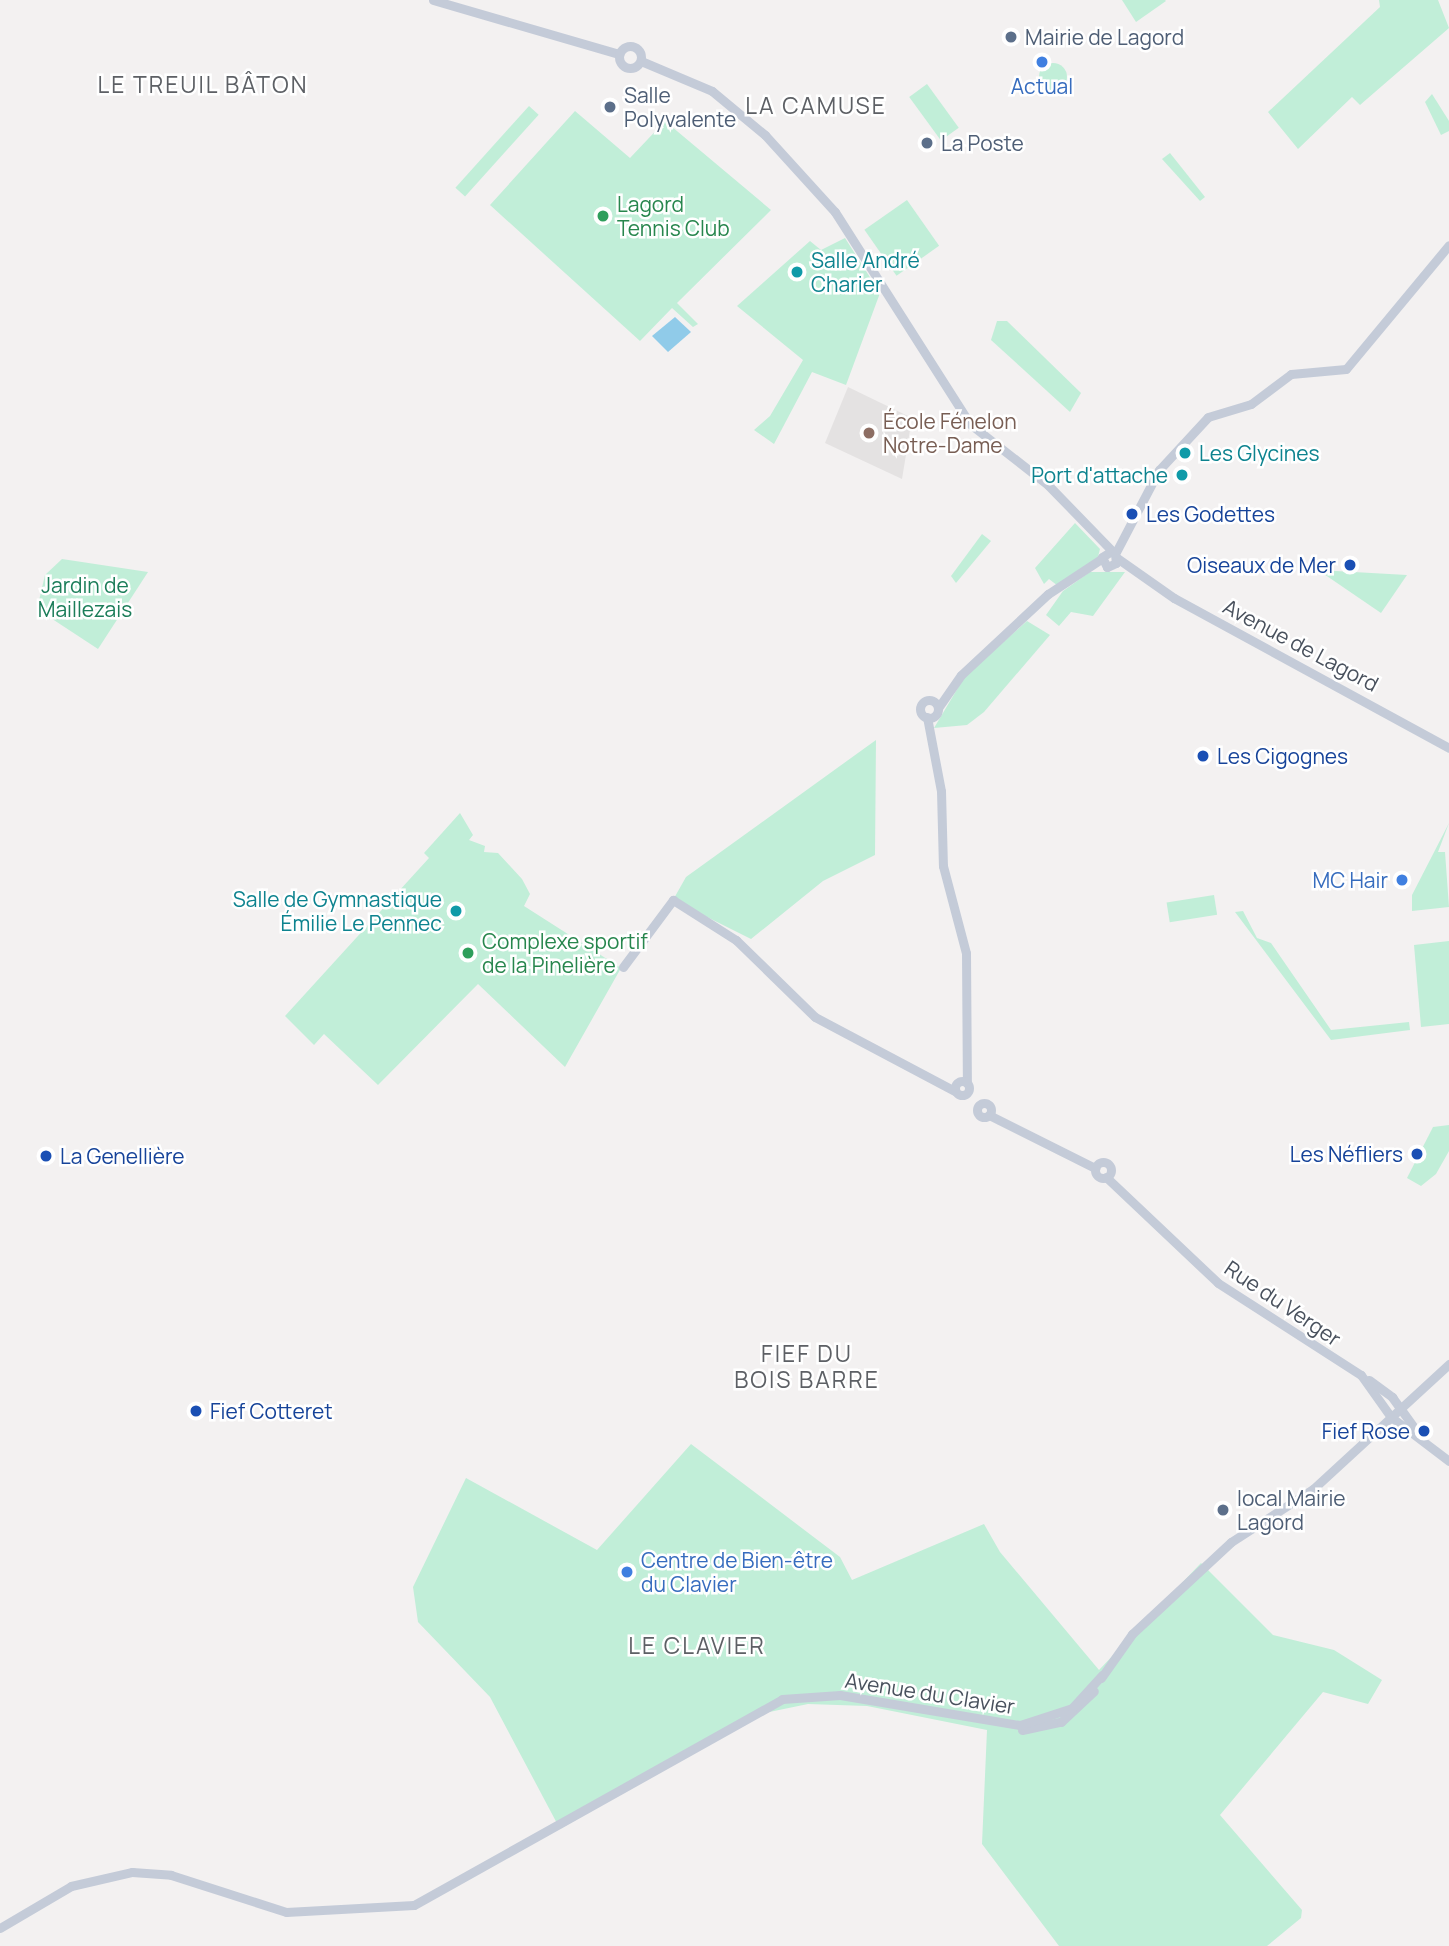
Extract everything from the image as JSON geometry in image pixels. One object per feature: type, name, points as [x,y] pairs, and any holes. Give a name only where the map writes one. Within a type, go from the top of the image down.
[{"type":"street","points":[[433,0],[619,54],[633,46],[641,61],[626,68],[619,54]]},
{"type":"street","name":"Avenue de Lagord","points":[[641,61],[693,80],[732,106],[835,212],[956,407],[1048,485],[1109,556],[1449,748]]},
{"type":"street","points":[[624,967],[673,900],[736,940],[766,973],[815,1017],[959,1087],[968,1067],[965,953],[943,866],[941,791],[930,717],[936,705],[1057,591],[1109,556],[1159,470],[1208,417],[1251,404],[1291,374],[1346,369],[1449,245]]},
{"type":"street","points":[[930,717],[921,706],[936,705]]},
{"type":"street","name":"Rue du Verger","points":[[959,1087],[979,1106],[980,1116],[992,1114],[1097,1165],[1217,1283],[1361,1375],[1391,1418]]},
{"type":"street","name":"Avenue du Clavier","points":[[0,1928],[71,1886],[132,1872],[171,1875],[286,1912],[414,1905],[782,1699],[840,1695],[1026,1731],[1072,1715],[1132,1634],[1231,1542],[1313,1489],[1449,1364]]},
{"type":"street","points":[[1361,1375],[1400,1409],[1421,1437]]},
{"type":"street","points":[[1391,1418],[1421,1437],[1449,1461]]},
{"type":"street","name":"Avenue du Clavier","points":[[992,1725],[1051,1719],[1072,1708],[1102,1675]]},
{"type":"shaded area","name":"École Fénelon Notre-Dame","points":[[848,387],[912,418],[902,479],[825,443]]},
{"type":"green space","points":[[1122,0],[1165,0],[1166,1],[1136,22]]},
{"type":"green space","points":[[1379,0],[1438,0],[1449,28],[1360,105],[1352,97],[1298,149],[1268,112],[1380,7]]},
{"type":"green space","points":[[1053,63],[1063,67],[1067,77],[1063,87],[1053,91],[1043,87],[1039,77],[1043,67]]},
{"type":"green space","points":[[927,84],[959,128],[941,141],[909,97]]},
{"type":"green space","points":[[1432,94],[1449,121],[1449,131],[1441,135],[1425,102]]},
{"type":"green space","points":[[529,106],[539,115],[465,196],[455,188]]},
{"type":"green space","name":"Lagord Tennis Club","points":[[575,111],[630,158],[665,121],[771,210],[677,303],[698,324],[693,327],[672,308],[640,341],[490,205]]},
{"type":"green space","points":[[1170,153],[1205,197],[1200,201],[1162,159]]},
{"type":"green space","points":[[907,200],[939,246],[897,276],[864,230]]},
{"type":"green space","points":[[845,238],[880,293],[846,385],[812,372],[774,444],[754,430],[770,416],[803,360],[737,306],[810,241],[821,250]]},
{"type":"green space","points":[[997,321],[1007,321],[1081,393],[1070,412],[991,340]]},
{"type":"green space","points":[[1075,523],[1100,549],[1098,557],[1058,586],[1049,579],[1044,584],[1035,568]]},
{"type":"green space","points":[[982,534],[991,541],[956,583],[951,576]]},
{"type":"green space","name":"Jardin de Maillezais","points":[[62,559],[148,572],[98,649],[37,609],[45,575]]},
{"type":"green space","points":[[1318,570],[1407,575],[1381,613]]},
{"type":"green space","points":[[1090,572],[1125,572],[1093,616],[1071,612],[1059,626],[1046,615],[1063,591]]},
{"type":"green space","points":[[1027,621],[1050,635],[984,712],[967,725],[934,728],[965,676]]},
{"type":"green space","points":[[876,740],[875,855],[823,881],[751,939],[673,900],[686,877]]},
{"type":"green space","name":"Complexe sportif de la Pinelière","points":[[460,813],[473,835],[469,840],[485,846],[484,852],[498,853],[522,879],[530,894],[524,906],[621,968],[565,1067],[478,984],[378,1085],[324,1034],[314,1045],[285,1016],[429,858],[424,853]]},
{"type":"green space","points":[[1449,823],[1438,852],[1445,852],[1449,907],[1412,911],[1412,895]]},
{"type":"green space","points":[[1214,895],[1217,915],[1170,922],[1167,903]]},
{"type":"green space","points":[[1243,911],[1257,938],[1271,943],[1331,1030],[1409,1022],[1410,1030],[1331,1040],[1235,912]]},
{"type":"green space","points":[[1449,941],[1449,1024],[1421,1027],[1414,945]]},
{"type":"green space","points":[[1449,1125],[1449,1151],[1436,1174],[1421,1186],[1407,1178],[1433,1127]]},
{"type":"green space","points":[[691,1444],[840,1557],[852,1580],[984,1524],[1000,1552],[1099,1670],[1201,1563],[1273,1635],[1334,1650],[1382,1680],[1368,1704],[1323,1692],[1220,1815],[1302,1910],[1301,1918],[1267,1946],[1059,1946],[982,1844],[987,1730],[867,1706],[808,1704],[759,1714],[560,1829],[490,1697],[418,1622],[413,1587],[466,1478],[597,1550]]},
{"type":"water","points":[[675,317],[691,332],[668,352],[652,336]]},
{"type":"place","name":"Mairie de Lagord","points":[[1011,37]]},
{"type":"place","name":"Actual","points":[[1042,62]]},
{"type":"place","name":"Salle Polyvalente","points":[[610,107]]},
{"type":"place","name":"La Poste","points":[[927,143]]},
{"type":"place","name":"Lagord Tennis Club","points":[[603,216]]},
{"type":"place","name":"Salle André Charier","points":[[797,272]]},
{"type":"place","name":"École Fénelon Notre-Dame","points":[[869,433]]},
{"type":"place","name":"Les Glycines","points":[[1185,453]]},
{"type":"place","name":"Port d'attache","points":[[1182,475]]},
{"type":"place","name":"Les Godettes","points":[[1132,514]]},
{"type":"place","name":"Oiseaux de Mer","points":[[1350,565]]},
{"type":"place","name":"Les Cigognes","points":[[1203,756]]},
{"type":"place","name":"MC Hair","points":[[1402,880]]},
{"type":"place","name":"Salle de Gymnastique Émilie Le Pennec","points":[[456,911]]},
{"type":"place","name":"Complexe sportif de la Pinelière","points":[[468,953]]},
{"type":"place","name":"Les Néfliers","points":[[1417,1154]]},
{"type":"place","name":"La Genellière","points":[[46,1156]]},
{"type":"place","name":"Fief Cotteret","points":[[196,1411]]},
{"type":"place","name":"Fief Rose","points":[[1424,1431]]},
{"type":"place","name":"local Mairie Lagord","points":[[1223,1510]]},
{"type":"place","name":"Centre de Bien-être du Clavier","points":[[627,1572]]},
{"type":"district","name":"LE TREUIL BÂTON","points":[[203,84]]},
{"type":"district","name":"LA CAMUSE","points":[[816,105]]},
{"type":"district","name":"FIEF DU BOIS BARRE","points":[[807,1366]]},
{"type":"district","name":"LE CLAVIER","points":[[697,1645]]}]
